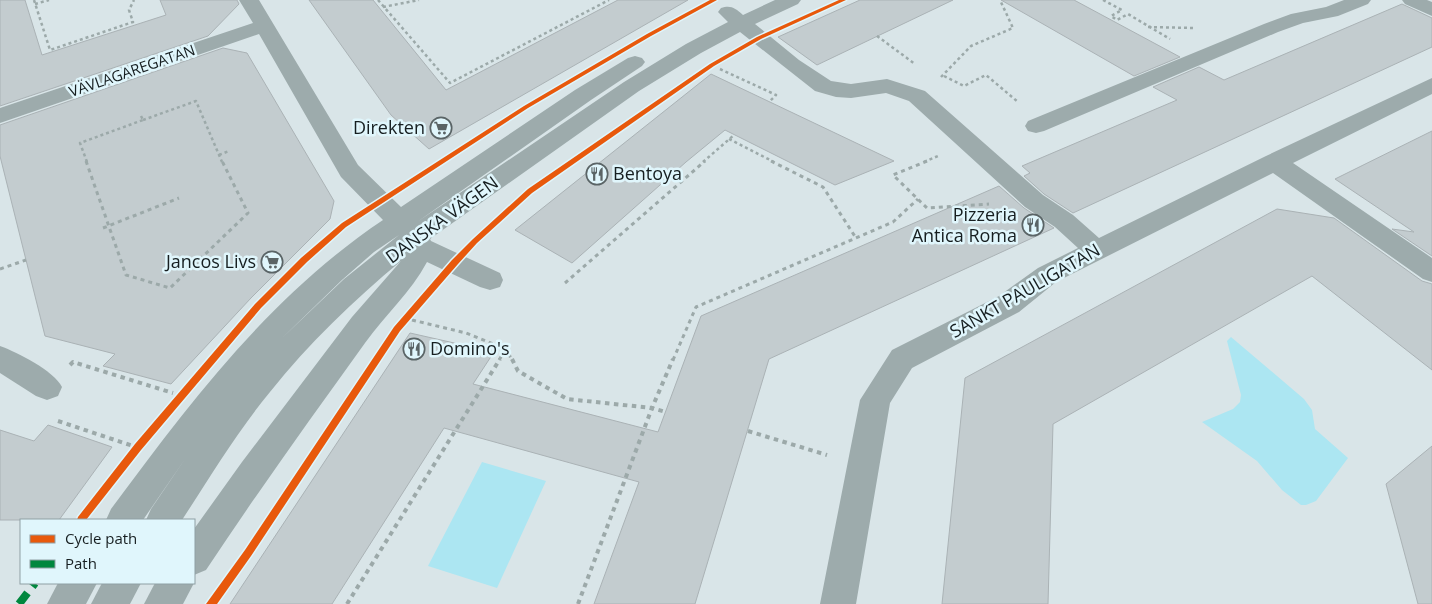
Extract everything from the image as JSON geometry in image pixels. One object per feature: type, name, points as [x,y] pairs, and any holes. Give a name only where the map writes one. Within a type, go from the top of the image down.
[{"type":"street","points":[[249,0],[349,170],[413,235],[490,280]]},
{"type":"street","name":"DANSKA VÄGEN","points":[[164,519],[209,450],[259,383],[355,285],[413,235],[745,8],[791,0]]},
{"type":"street","points":[[1040,125],[1280,24],[1298,18],[1331,12],[1361,0]]},
{"type":"street","points":[[1412,0],[1432,10]]},
{"type":"street","points":[[745,8],[792,64],[823,86],[836,90],[850,91],[887,86],[917,96],[1034,200],[1064,221],[1096,250]]},
{"type":"street","name":"VÄVLAGAREGATAN","points":[[0,116],[264,26]]},
{"type":"street","name":"SANKT PAULIGATAN","points":[[838,604],[875,400],[902,359],[1009,304],[1047,275],[1432,85]]},
{"type":"street","points":[[1274,162],[1432,272]]},
{"type":"street","points":[[195,557],[253,472],[362,325],[408,273],[413,235]]},
{"type":"street","name":"DANSKA VÄGEN","points":[[124,519],[242,362],[296,306],[331,273],[365,245],[413,235]]},
{"type":"street","points":[[0,358],[47,387]]},
{"type":"street","points":[[65,604],[78,584]]},
{"type":"street","points":[[109,604],[122,584]]},
{"type":"street","points":[[162,604],[175,584]]},
{"type":"path","points":[[34,0],[50,50],[133,22],[129,10],[134,0]]},
{"type":"path","points":[[35,4],[49,0]]},
{"type":"path","points":[[378,0],[450,83],[609,0]]},
{"type":"path","points":[[384,7],[419,0]]},
{"type":"path","points":[[917,96],[938,80],[971,46],[1013,28],[1000,0]]},
{"type":"path","points":[[1103,0],[1122,10],[1111,16],[1117,20],[1128,14],[1134,17]]},
{"type":"path","points":[[877,36],[938,80]]},
{"type":"path","points":[[712,65],[776,95],[769,102]]},
{"type":"path","points":[[942,76],[964,86],[986,75],[1040,125]]},
{"type":"path","points":[[196,101],[219,155],[248,213],[170,288],[126,275],[80,143],[142,118],[196,101]]},
{"type":"path","points":[[565,284],[734,135]]},
{"type":"path","points":[[729,139],[823,187],[856,238]]},
{"type":"path","points":[[970,142],[893,175],[928,208],[1034,200]]},
{"type":"path","points":[[219,155],[229,151]]},
{"type":"path","points":[[103,228],[180,198]]},
{"type":"path","points":[[578,604],[652,408],[696,307],[893,222],[918,199]]},
{"type":"path","points":[[0,269],[26,260]]},
{"type":"path","points":[[406,319],[466,333],[506,349],[518,371],[567,399],[652,408],[666,412]]},
{"type":"path","points":[[347,604],[506,349]]},
{"type":"path","points":[[47,387],[73,362],[181,395]]},
{"type":"path","points":[[56,420],[138,448]]},
{"type":"path","points":[[748,431],[864,466]]},
{"type":"shaded area","points":[[1231,337],[1304,399],[1312,410],[1315,429],[1348,458],[1316,501],[1301,505],[1282,490],[1257,461],[1202,422],[1233,409],[1240,402],[1241,395],[1227,341]]},
{"type":"shaded area","points":[[482,462],[546,481],[497,588],[428,566]]},
{"type":"building","points":[[0,0],[25,0],[42,55],[166,15],[160,0],[237,0],[239,4],[208,36],[0,106]]},
{"type":"building","points":[[309,0],[373,0],[446,90],[618,0],[688,0],[429,149],[391,115]]},
{"type":"building","points":[[860,0],[953,0],[817,65],[778,37]]},
{"type":"building","points":[[1001,0],[1074,0],[1180,57],[1134,76]]},
{"type":"building","points":[[1402,4],[1432,18],[1432,47],[1073,213],[1044,194],[1024,176],[1030,173],[1022,166],[1177,100],[1153,87],[1199,67],[1224,80]]},
{"type":"building","points":[[223,48],[247,53],[334,201],[330,219],[251,298],[171,384],[103,366],[115,354],[45,336],[0,156],[0,125]]},
{"type":"building","points":[[711,74],[894,161],[835,185],[725,130],[572,263],[515,230]]},
{"type":"building","points":[[1432,131],[1432,256],[1392,229],[1414,232],[1335,179]]},
{"type":"building","points":[[999,186],[1024,208],[1054,228],[769,359],[695,604],[594,604],[639,482],[444,428],[332,604],[230,604],[410,333],[494,352],[473,384],[658,432],[701,316]]},
{"type":"building","points":[[1277,209],[1334,218],[1422,281],[1432,284],[1432,370],[1312,276],[1053,424],[1048,604],[942,604],[965,378]]},
{"type":"building","points":[[48,425],[112,447],[60,519],[0,520],[0,430],[34,441]]},
{"type":"building","points":[[1432,446],[1432,604],[1418,604],[1386,484]]},
{"type":"marked path","points":[[19,604],[34,584]]},
{"type":"cycle path","points":[[82,519],[138,447],[258,306],[304,260],[344,225],[526,107],[649,35],[714,0]]},
{"type":"cycle path","points":[[211,604],[248,553],[397,329],[475,241],[530,191],[712,65],[759,38],[843,0]]},
{"type":"place","name":"Direkten","points":[[441,128]]},
{"type":"place","name":"Bentoya","points":[[597,174]]},
{"type":"place","name":"Pizzeria Antica Roma","points":[[1033,225]]},
{"type":"place","name":"Jancos Livs","points":[[272,262]]},
{"type":"place","name":"Domino's","points":[[414,349]]}]
